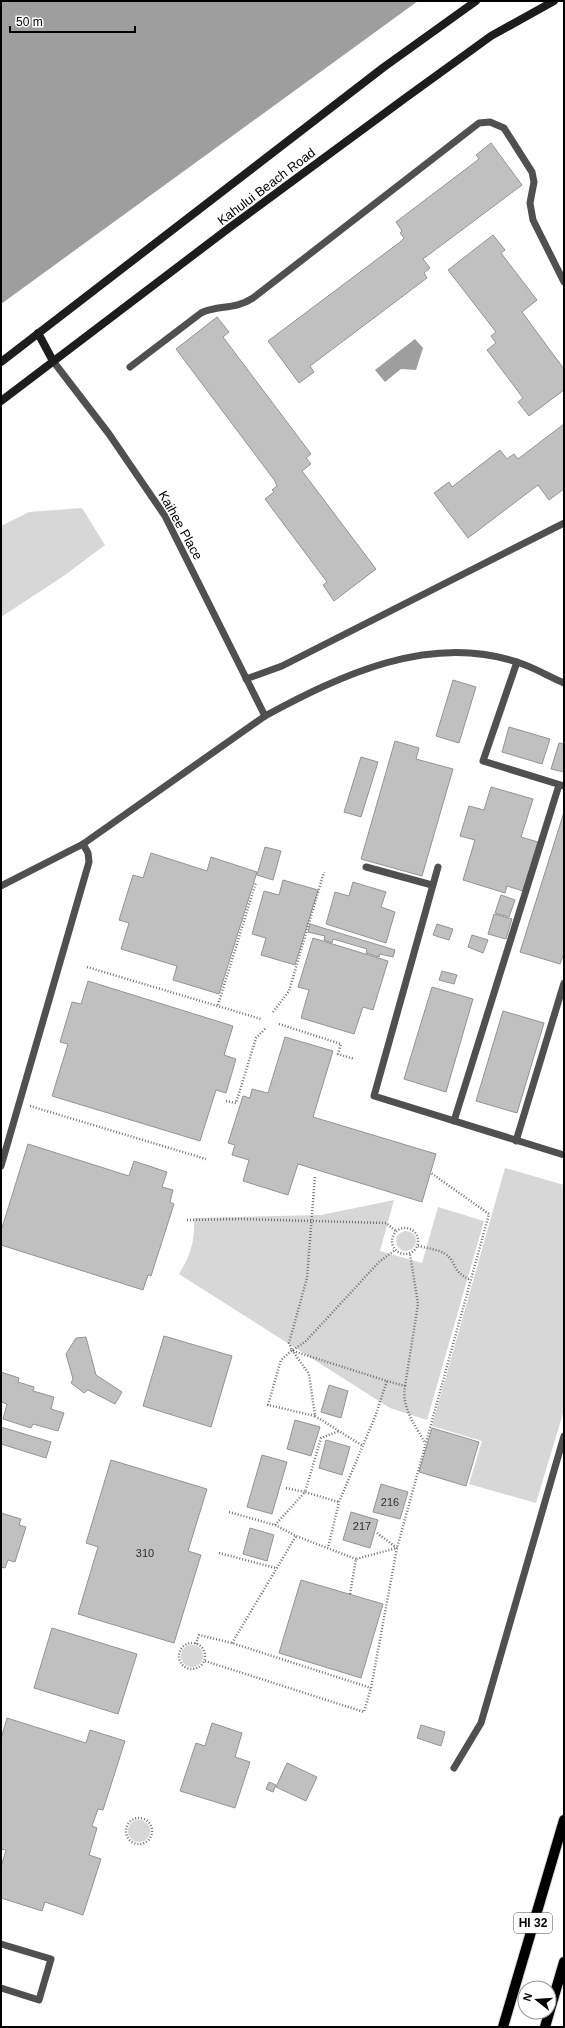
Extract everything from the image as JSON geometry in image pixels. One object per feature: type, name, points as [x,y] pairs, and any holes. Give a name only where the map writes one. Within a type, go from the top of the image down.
[{"type":"main road","name":"Kahului Beach Road","points":[[1,362],[384,67],[476,1]]},
{"type":"main road","name":"Kahului Beach Road","points":[[1,401],[404,99],[491,36],[554,1]]},
{"type":"main road","points":[[38,333],[53,361]]},
{"type":"main road","name":"HI 32","points":[[503,2027],[564,1820]]},
{"type":"main road","points":[[545,2027],[564,1962]]},
{"type":"lane","points":[[130,367],[201,313],[211,309],[236,307],[253,298],[480,123],[485,122],[495,123],[504,128],[532,172],[534,182],[530,203],[533,220],[564,282]]},
{"type":"lane","name":"Kaihee Place","points":[[53,361],[109,434],[165,516],[265,716]]},
{"type":"lane","points":[[246,679],[282,666],[564,523]]},
{"type":"lane","points":[[1,886],[83,844],[265,716],[288,703],[370,666],[399,658],[428,654],[458,653],[488,655],[517,662],[564,683]]},
{"type":"lane","points":[[454,1121],[562,785],[483,761],[517,662]]},
{"type":"lane","points":[[1,1166],[89,862],[88,853],[83,844]]},
{"type":"lane","points":[[366,867],[432,885]]},
{"type":"lane","points":[[438,867],[374,1096],[564,1155]]},
{"type":"lane","points":[[516,1141],[564,983]]},
{"type":"lane","points":[[454,1768],[481,1722],[564,1436]]},
{"type":"lane","points":[[1,1944],[51,1959],[39,2000],[1,1988]]},
{"type":"path","points":[[273,1012],[289,991],[324,872]]},
{"type":"path","points":[[218,1005],[256,882]]},
{"type":"path","points":[[87,967],[261,1019]]},
{"type":"path","points":[[279,1024],[341,1044],[338,1054],[354,1059]]},
{"type":"path","points":[[226,1101],[236,1103],[256,1038],[266,1028]]},
{"type":"path","points":[[19,1104],[206,1159]]},
{"type":"path","points":[[204,1661],[364,1712],[371,1688],[397,1548],[489,1214],[431,1173]]},
{"type":"path","points":[[314,1416],[309,1374],[292,1350],[289,1343],[307,1278],[310,1221],[315,1176]]},
{"type":"path","points":[[187,1220],[242,1219],[386,1223],[396,1231]]},
{"type":"path","points":[[402,1228],[412,1230],[418,1238],[418,1246],[410,1254],[401,1254],[395,1250],[392,1241],[396,1231],[402,1228]]},
{"type":"path","points":[[418,1246],[445,1253],[452,1260],[460,1275],[471,1280]]},
{"type":"path","points":[[363,1446],[314,1416],[268,1405],[281,1360],[292,1350],[306,1341],[379,1262],[395,1250]]},
{"type":"path","points":[[410,1254],[418,1304],[403,1396],[409,1414],[425,1443]]},
{"type":"path","points":[[292,1350],[387,1382],[405,1386]]},
{"type":"path","points":[[328,1548],[339,1502],[363,1446],[387,1382]]},
{"type":"path","points":[[275,1525],[305,1492],[321,1438],[339,1431]]},
{"type":"path","points":[[286,1488],[339,1502]]},
{"type":"path","points":[[229,1512],[275,1525],[296,1536],[356,1559],[397,1548]]},
{"type":"path","points":[[377,1533],[397,1548]]},
{"type":"path","points":[[232,1643],[296,1536]]},
{"type":"path","points":[[219,1553],[276,1568]]},
{"type":"path","points":[[350,1594],[356,1559]]},
{"type":"path","points":[[196,1644],[199,1635],[232,1643],[371,1688]]},
{"type":"path","points":[[186,1644],[196,1644],[204,1650],[204,1661],[202,1666],[193,1670],[184,1668],[180,1662],[179,1656],[181,1649],[186,1644]]},
{"type":"path","points":[[143,1819],[151,1825],[152,1832],[149,1841],[138,1845],[132,1843],[127,1837],[126,1827],[133,1820],[143,1819]]},
{"type":"shaded area","points":[[1,1],[418,1],[1,304]]},
{"type":"shaded area","points":[[415,339],[423,348],[416,370],[401,369],[385,382],[375,370]]},
{"type":"shaded area","points":[[82,508],[105,545],[65,575],[1,617],[1,526],[29,512]]},
{"type":"shaded area","points":[[505,1168],[564,1185],[564,1410],[536,1503],[469,1484],[482,1441],[432,1426]]},
{"type":"shaded area","points":[[394,1200],[380,1251],[422,1263],[438,1207],[484,1221],[427,1420],[390,1408],[179,1274],[187,1260],[193,1240],[194,1218],[321,1215]]},
{"type":"shaded area","points":[[402,1231],[410,1231],[416,1237],[416,1245],[410,1251],[402,1251],[396,1245],[396,1237]]},
{"type":"shaded area","points":[[192,1645],[200,1648],[203,1656],[200,1664],[192,1667],[184,1664],[181,1656],[184,1648]]},
{"type":"shaded area","points":[[139,1820],[147,1823],[150,1831],[147,1839],[139,1842],[131,1839],[128,1831],[131,1823]]},
{"type":"building","points":[[491,143],[522,185],[423,259],[430,268],[424,273],[427,278],[310,366],[314,372],[299,383],[268,341],[400,242],[404,238],[400,233],[402,231],[396,222],[479,159],[476,155]]},
{"type":"building","points":[[493,235],[505,250],[501,253],[537,300],[522,312],[564,369],[564,390],[529,416],[518,402],[523,398],[487,350],[496,343],[491,336],[496,332],[448,270]]},
{"type":"building","points":[[217,317],[229,332],[223,337],[311,454],[306,458],[311,464],[302,471],[376,569],[334,601],[323,585],[327,582],[265,499],[274,492],[272,490],[277,486],[275,481],[176,349]]},
{"type":"building","points":[[564,424],[564,489],[549,500],[538,485],[468,538],[434,493],[449,482],[452,487],[500,450],[507,459],[514,454],[518,459]]},
{"type":"building","points":[[453,680],[476,687],[459,743],[436,736]]},
{"type":"building","points":[[509,727],[550,739],[542,764],[502,752]]},
{"type":"building","points":[[395,741],[419,748],[416,759],[453,769],[422,876],[361,859]]},
{"type":"building","points":[[559,743],[564,744],[564,772],[551,769]]},
{"type":"building","points":[[361,757],[378,762],[361,817],[344,812]]},
{"type":"building","points":[[491,787],[533,799],[521,837],[538,842],[523,891],[507,886],[505,893],[463,880],[475,840],[460,836],[469,806],[484,810]]},
{"type":"building","points":[[564,812],[564,953],[560,964],[520,952]]},
{"type":"building","points":[[265,847],[281,851],[273,880],[257,875]]},
{"type":"building","points":[[151,853],[207,871],[211,857],[257,872],[219,994],[173,980],[177,966],[121,949],[129,923],[119,920],[133,875],[143,878]]},
{"type":"building","points":[[283,880],[318,890],[295,965],[261,955],[266,938],[252,934],[264,891],[279,895]]},
{"type":"building","points":[[353,882],[386,892],[381,907],[395,912],[386,943],[326,924],[335,892],[349,896]]},
{"type":"building","points":[[501,895],[515,900],[509,917],[495,913]]},
{"type":"building","points":[[494,914],[512,919],[506,939],[488,934]]},
{"type":"building","points":[[310,924],[395,950],[393,957],[380,954],[379,957],[366,953],[367,949],[333,939],[332,943],[324,940],[325,936],[308,932]]},
{"type":"building","points":[[437,924],[453,929],[449,940],[433,935]]},
{"type":"building","points":[[472,935],[488,940],[483,953],[468,947]]},
{"type":"building","points":[[313,938],[388,961],[373,1010],[363,1007],[354,1034],[301,1018],[309,990],[298,987]]},
{"type":"building","points":[[442,971],[457,975],[454,984],[439,980]]},
{"type":"building","points":[[88,981],[233,1026],[224,1055],[236,1059],[226,1093],[216,1090],[200,1141],[52,1096],[68,1044],[60,1042],[72,1002],[81,1004]]},
{"type":"building","points":[[432,987],[473,999],[446,1092],[404,1079]]},
{"type":"building","points":[[503,1011],[544,1023],[517,1113],[476,1101]]},
{"type":"building","points":[[285,1037],[333,1051],[313,1117],[436,1154],[422,1202],[298,1164],[288,1195],[243,1181],[249,1160],[232,1155],[235,1145],[228,1143],[243,1096],[250,1098],[252,1089],[268,1093]]},
{"type":"building","points":[[28,1144],[129,1176],[134,1161],[167,1172],[162,1187],[173,1190],[170,1202],[174,1204],[151,1276],[148,1275],[143,1290],[1,1245],[1,1231]]},
{"type":"building","points":[[164,1336],[232,1356],[211,1427],[143,1406]]},
{"type":"building","points":[[86,1337],[96,1375],[122,1392],[115,1404],[88,1390],[84,1393],[71,1383],[73,1379],[66,1354],[76,1338]]},
{"type":"building","points":[[1,1372],[19,1378],[18,1382],[34,1387],[33,1391],[54,1397],[51,1409],[64,1413],[58,1431],[33,1424],[31,1428],[3,1419],[7,1404],[1,1402]]},
{"type":"building","points":[[329,1385],[348,1391],[341,1418],[321,1412]]},
{"type":"building","points":[[295,1420],[320,1427],[311,1456],[287,1449]]},
{"type":"building","points":[[1,1427],[51,1442],[46,1458],[1,1444]]},
{"type":"building","points":[[432,1428],[479,1442],[466,1486],[419,1472]]},
{"type":"building","points":[[326,1440],[350,1447],[342,1475],[319,1468]]},
{"type":"building","points":[[262,1455],[287,1462],[272,1514],[247,1507]]},
{"type":"building","points":[[111,1460],[207,1489],[188,1551],[201,1555],[174,1643],[78,1614],[98,1547],[86,1543]]},
{"type":"building","points":[[381,1484],[408,1492],[400,1519],[373,1512]]},
{"type":"building","points":[[351,1512],[378,1520],[370,1548],[343,1540]]},
{"type":"building","points":[[1,1513],[21,1519],[19,1525],[26,1527],[15,1562],[8,1560],[5,1568],[1,1567]]},
{"type":"building","points":[[250,1528],[274,1535],[267,1561],[243,1554]]},
{"type":"building","points":[[301,1580],[383,1604],[361,1678],[279,1653]]},
{"type":"building","points":[[52,1628],[137,1654],[118,1714],[34,1688]]},
{"type":"building","points":[[7,1718],[86,1743],[90,1730],[125,1741],[103,1810],[98,1809],[92,1826],[97,1828],[89,1855],[101,1859],[83,1915],[45,1902],[42,1911],[1,1898],[1,1867],[6,1850],[1,1849],[1,1739]]},
{"type":"building","points":[[212,1723],[242,1733],[235,1757],[250,1762],[235,1808],[180,1791],[196,1743],[205,1746]]},
{"type":"building","points":[[421,1725],[445,1732],[441,1746],[417,1738]]},
{"type":"building","points":[[287,1763],[317,1777],[306,1801],[276,1787]]},
{"type":"building","points":[[269,1782],[276,1785],[273,1792],[266,1789]]}]
